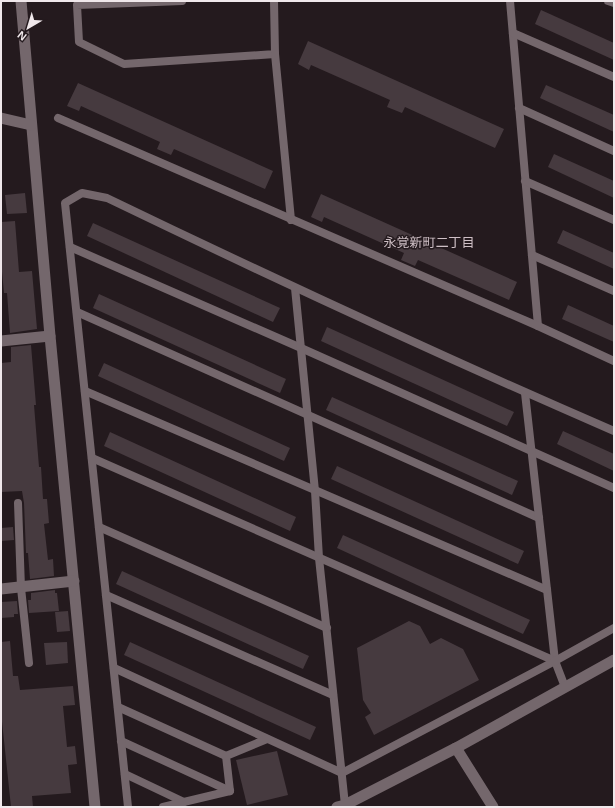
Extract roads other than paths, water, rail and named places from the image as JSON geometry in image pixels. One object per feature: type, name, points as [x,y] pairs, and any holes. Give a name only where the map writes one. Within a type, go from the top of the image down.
[{"type":"street","points":[[21,1],[50,336],[95,807]]},
{"type":"street","points":[[1,118],[31,125]]},
{"type":"street","points":[[1,341],[50,336]]},
{"type":"street","points":[[1,589],[74,581]]},
{"type":"street","points":[[341,806],[456,748],[614,660]]},
{"type":"street","points":[[456,748],[493,807]]},
{"type":"lane","points":[[182,1],[77,5],[79,42],[124,64],[276,54]]},
{"type":"lane","points":[[274,1],[276,54],[291,220]]},
{"type":"lane","points":[[510,1],[538,326]]},
{"type":"lane","points":[[608,1],[614,3]]},
{"type":"lane","points":[[513,33],[614,77]]},
{"type":"lane","points":[[519,108],[614,151]]},
{"type":"lane","points":[[58,118],[538,326],[614,361]]},
{"type":"lane","points":[[525,181],[614,220]]},
{"type":"lane","points":[[128,807],[65,203],[82,193],[107,198],[295,288],[525,393],[614,431]]},
{"type":"lane","points":[[70,247],[301,348],[614,488]]},
{"type":"lane","points":[[532,255],[614,291]]},
{"type":"lane","points":[[295,288],[315,491],[319,558],[342,773],[341,806]]},
{"type":"lane","points":[[77,312],[539,518]]},
{"type":"lane","points":[[85,391],[547,590]]},
{"type":"lane","points":[[525,393],[555,662],[565,687]]},
{"type":"lane","points":[[92,458],[555,662]]},
{"type":"lane","points":[[18,503],[20,588],[29,663]]},
{"type":"lane","points":[[99,528],[327,628]]},
{"type":"lane","points":[[106,596],[333,695]]},
{"type":"lane","points":[[342,773],[555,662],[614,628]]},
{"type":"lane","points":[[114,668],[342,773]]},
{"type":"lane","points":[[118,707],[226,756],[267,739]]},
{"type":"lane","points":[[121,741],[230,791]]},
{"type":"lane","points":[[226,756],[230,791]]},
{"type":"lane","points":[[125,774],[184,802]]},
{"type":"lane","points":[[163,807],[230,791]]},
{"type":"district","name":"永覚新町二丁目","points":[[429,242]]}]
